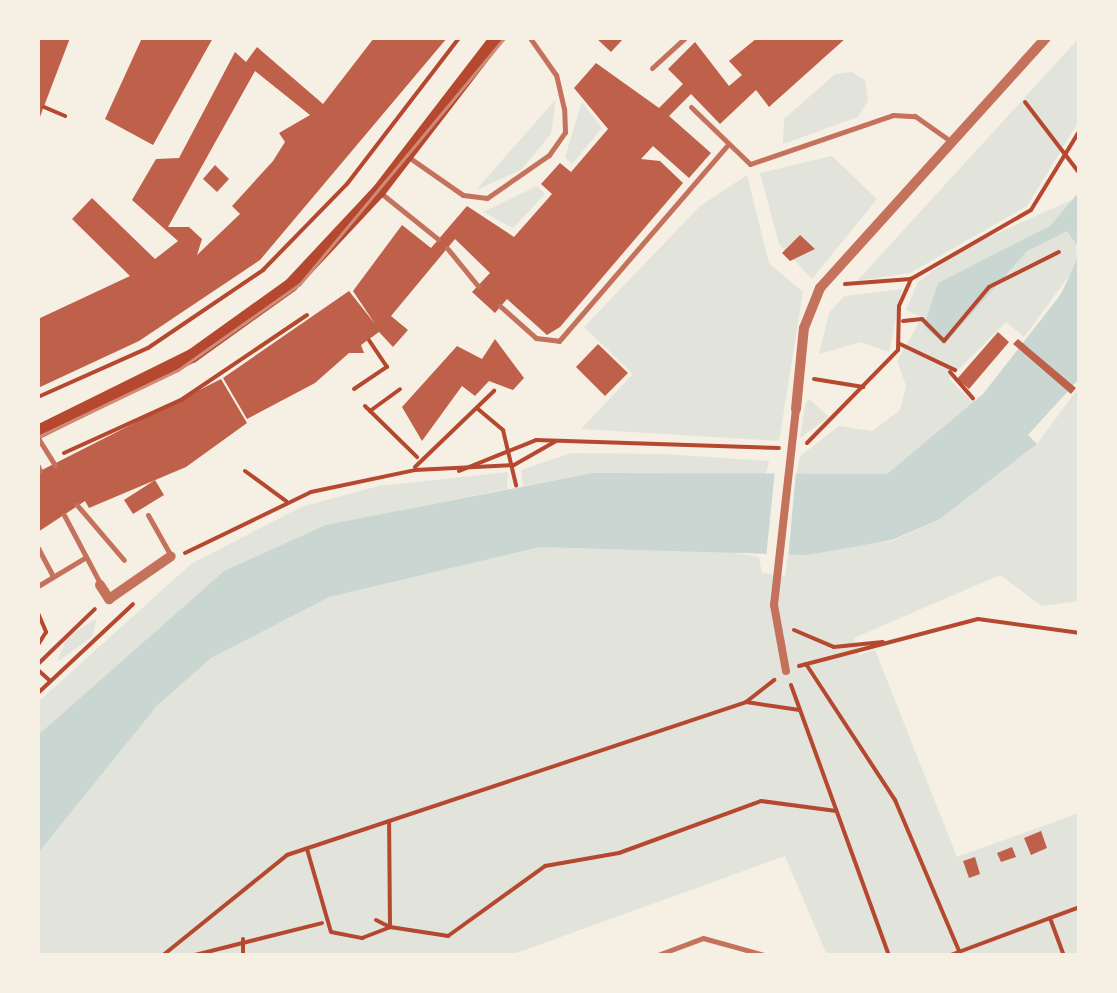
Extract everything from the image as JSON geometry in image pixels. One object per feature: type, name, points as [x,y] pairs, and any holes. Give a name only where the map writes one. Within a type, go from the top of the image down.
[{"type":"main road","points":[[38,435],[245,322],[379,191],[497,38]]},
{"type":"street","points":[[786,671],[776,622],[775,575],[788,459],[794,449],[799,377],[820,288],[1046,38]]},
{"type":"street","points":[[100,585],[110,599],[171,556]]},
{"type":"lane","points":[[406,155],[463,196],[487,198],[550,155],[565,132],[564,109],[556,74],[530,38]]},
{"type":"lane","points":[[652,68],[685,38]]},
{"type":"lane","points":[[691,108],[750,164],[770,163],[893,115],[915,116],[952,142]]},
{"type":"lane","points":[[500,306],[536,338],[559,341],[727,146]]},
{"type":"lane","points":[[379,191],[438,239]]},
{"type":"lane","points":[[447,248],[478,286]]},
{"type":"lane","points":[[38,435],[53,462]]},
{"type":"lane","points":[[77,504],[124,560]]},
{"type":"lane","points":[[64,515],[100,585]]},
{"type":"lane","points":[[148,515],[171,556]]},
{"type":"lane","points":[[38,548],[53,577]]},
{"type":"lane","points":[[38,586],[86,557]]},
{"type":"lane","points":[[655,956],[703,938],[768,956]]},
{"type":"path","points":[[38,397],[148,348],[263,270],[347,184],[460,38]]},
{"type":"path","points":[[1025,102],[1080,174]]},
{"type":"path","points":[[44,107],[66,116]]},
{"type":"path","points":[[848,286],[911,279],[1031,210],[1060,151],[1080,130]]},
{"type":"path","points":[[901,321],[914,320],[944,341],[989,287],[1003,286],[1059,252]]},
{"type":"path","points":[[459,471],[508,446],[557,440],[794,449],[864,387],[900,344],[911,279]]},
{"type":"path","points":[[53,462],[180,400],[307,315]]},
{"type":"path","points":[[354,389],[387,367],[370,340]]},
{"type":"path","points":[[900,344],[952,370],[973,398]]},
{"type":"path","points":[[799,377],[864,387]]},
{"type":"path","points":[[400,389],[367,408],[418,457]]},
{"type":"path","points":[[415,470],[418,457],[478,409],[494,390]]},
{"type":"path","points":[[478,409],[508,446],[516,485]]},
{"type":"path","points":[[171,556],[286,502],[415,470],[459,471],[514,465],[557,440]]},
{"type":"path","points":[[245,470],[286,502]]},
{"type":"path","points":[[38,693],[147,594]]},
{"type":"path","points":[[50,681],[38,667],[110,599]]},
{"type":"path","points":[[38,614],[46,632],[38,646]]},
{"type":"path","points":[[162,955],[268,865],[307,848],[746,702],[786,671],[806,664],[884,642],[996,618],[1080,634]]},
{"type":"path","points":[[776,622],[834,647],[884,642]]},
{"type":"path","points":[[806,664],[895,800],[959,951]]},
{"type":"path","points":[[786,671],[889,956]]},
{"type":"path","points":[[746,702],[799,710]]},
{"type":"path","points":[[196,955],[243,938],[322,924],[347,937],[390,927],[463,933],[545,866],[619,853],[762,801],[836,812]]},
{"type":"path","points":[[389,821],[390,927]]},
{"type":"path","points":[[307,848],[320,887],[322,924]]},
{"type":"path","points":[[320,887],[328,892]]},
{"type":"path","points":[[948,956],[1080,907]]},
{"type":"path","points":[[1050,918],[1064,956]]},
{"type":"path","points":[[376,920],[390,927]]},
{"type":"path","points":[[243,938],[243,955]]},
{"type":"shaded area","points":[[1079,38],[1079,121],[1027,206],[910,273],[857,281]]},
{"type":"shaded area","points":[[852,72],[865,80],[868,100],[858,117],[783,144],[784,119],[835,74]]},
{"type":"shaded area","points":[[556,99],[551,134],[521,170],[476,190]]},
{"type":"shaded area","points":[[582,102],[602,128],[572,164],[565,157]]},
{"type":"shaded area","points":[[832,156],[877,199],[812,279],[779,244],[760,173]]},
{"type":"shaded area","points":[[747,175],[769,263],[803,292],[779,441],[581,429],[633,374],[584,327],[700,206]]},
{"type":"shaded area","points":[[537,186],[545,194],[513,228],[483,212]]},
{"type":"shaded area","points":[[1079,192],[1079,248],[1067,231],[1027,251],[944,345],[924,326],[938,283],[1050,226]]},
{"type":"shaded area","points":[[1074,199],[1077,265],[1024,337],[1006,322],[949,379],[974,403],[954,423],[887,474],[796,476],[800,456],[839,426],[872,431],[900,410],[906,386],[897,361],[922,317],[906,310],[918,282],[964,248]]},
{"type":"shaded area","points":[[1079,255],[1079,379],[1028,435],[1037,444],[940,519],[892,540],[807,555],[540,547],[329,597],[211,658],[156,707],[38,853],[38,735],[224,571],[326,525],[592,473],[887,474],[983,394],[1061,294]]},
{"type":"shaded area","points":[[902,289],[889,352],[861,342],[819,354],[829,313],[844,296]]},
{"type":"shaded area","points":[[1079,387],[1079,601],[1042,606],[1000,575],[854,638],[859,655],[875,650],[957,857],[1079,813],[1079,955],[827,955],[785,856],[511,955],[38,956],[38,853],[151,712],[211,658],[289,612],[380,578],[540,547],[681,544],[759,557],[762,573],[785,576],[788,554],[892,541],[940,519],[1037,444]]},
{"type":"shaded area","points":[[809,399],[829,417],[800,438],[805,405]]},
{"type":"shaded area","points":[[571,453],[769,461],[766,475],[592,473],[523,486],[521,470]]},
{"type":"shaded area","points":[[508,472],[507,489],[412,508],[224,571],[38,735],[38,702],[191,564],[301,507],[379,486]]},
{"type":"shaded area","points":[[97,618],[92,637],[57,662],[67,637]]},
{"type":"pier","points":[[775,470],[796,471],[788,559],[766,558]]},
{"type":"building","points":[[38,38],[70,38],[38,122]]},
{"type":"building","points":[[142,38],[213,38],[153,145],[105,119]]},
{"type":"building","points":[[374,38],[447,38],[260,260],[139,341],[38,388],[38,319],[130,276],[72,219],[92,198],[155,259],[178,241],[132,200],[156,159],[179,158],[235,52],[246,62],[257,47],[323,104]],"holes":[[[255,71],[310,115],[279,133],[285,142],[273,161],[232,206],[240,214],[197,255],[202,239],[189,227],[168,227]]]},
{"type":"building","points":[[596,38],[624,38],[611,52]]},
{"type":"building","points":[[757,38],[846,38],[769,107],[756,90],[720,124],[691,94],[669,116],[711,153],[689,178],[653,146],[641,159],[660,161],[683,183],[560,327],[547,335],[507,299],[495,313],[472,292],[490,273],[455,239],[391,316],[408,330],[393,347],[379,332],[361,345],[364,353],[349,353],[315,383],[247,419],[223,378],[349,291],[375,324],[353,291],[402,225],[431,248],[467,206],[514,237],[552,194],[541,184],[560,163],[571,172],[608,129],[574,88],[596,63],[659,108],[683,84],[668,69],[695,42],[729,86],[742,75],[729,61]]},
{"type":"building","points":[[215,165],[229,179],[217,192],[203,179]]},
{"type":"building","points":[[800,235],[815,249],[790,261],[782,253]]},
{"type":"building","points":[[998,332],[1009,342],[969,389],[957,379]]},
{"type":"building","points":[[495,339],[524,378],[513,390],[489,381],[475,396],[462,386],[422,441],[402,407],[457,346],[482,359]]},
{"type":"building","points":[[1018,339],[1076,388],[1071,394],[1013,344]]},
{"type":"building","points":[[598,344],[628,373],[605,396],[576,367]]},
{"type":"building","points":[[221,379],[247,423],[186,467],[89,508],[85,501],[38,532],[38,472]]},
{"type":"building","points":[[155,480],[164,495],[133,514],[124,500]]},
{"type":"building","points":[[1041,831],[1047,848],[1031,855],[1024,838]]},
{"type":"building","points":[[1012,847],[1016,857],[1001,862],[997,853]]},
{"type":"building","points":[[975,857],[980,874],[969,878],[963,861]]},
{"type":"tram line","points":[[38,437],[178,370],[300,284],[504,38]]}]
